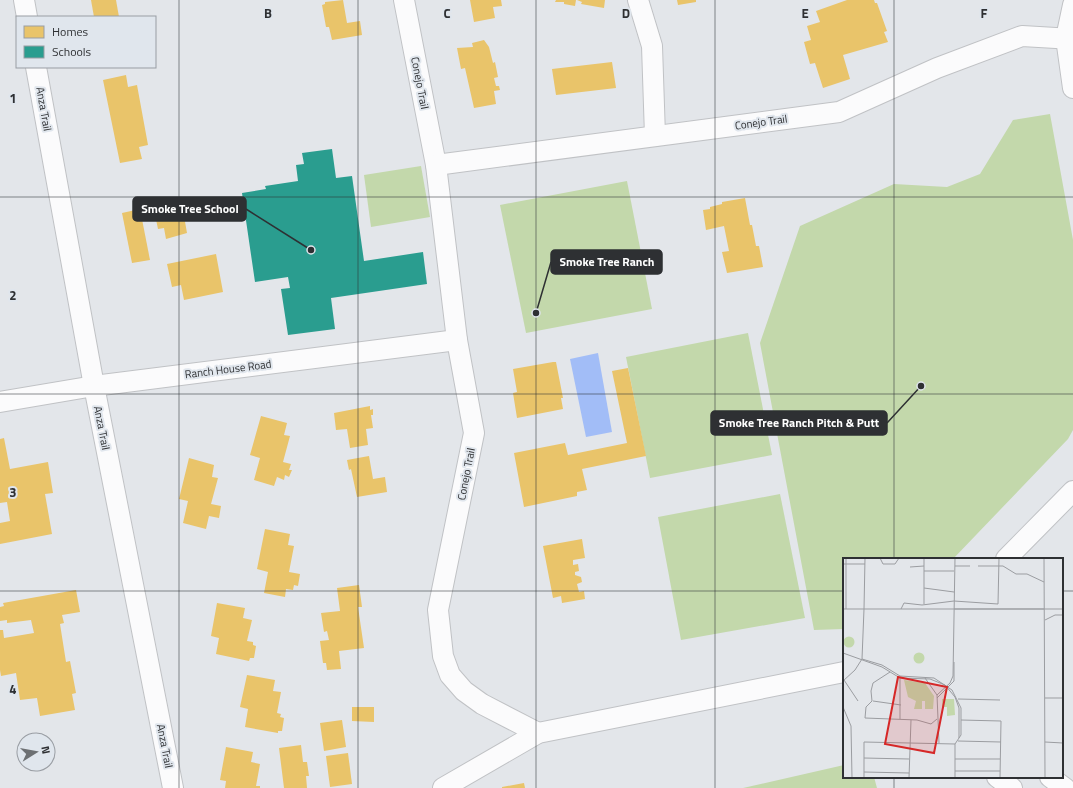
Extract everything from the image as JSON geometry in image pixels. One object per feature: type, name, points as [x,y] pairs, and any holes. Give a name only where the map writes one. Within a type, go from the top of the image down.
[{"type":"street","points":[[24,0],[27,16]]},
{"type":"street","name":"Conejo Trail","points":[[404,0],[436,165],[457,340],[474,433],[438,610],[442,656],[450,675],[464,691],[482,704],[538,733]]},
{"type":"street","points":[[638,0],[652,46],[655,136]]},
{"type":"street","points":[[1073,5],[1070,39],[1073,88]]},
{"type":"street","name":"Conejo Trail","points":[[436,165],[839,112],[937,68],[1022,36],[1070,39]]},
{"type":"street","name":"Anza Trail","points":[[36,68],[94,386],[173,788]]},
{"type":"street","name":"Ranch House Road","points":[[0,402],[94,386],[457,340]]},
{"type":"street","points":[[1007,558],[1073,491]]},
{"type":"street","points":[[443,788],[538,733],[843,672]]},
{"type":"street","points":[[998,778],[1012,788]]},
{"type":"street","points":[[1051,778],[1065,788]]},
{"type":"green space","points":[[1050,114],[1073,240],[1073,430],[1068,439],[954,558],[843,558],[843,629],[814,630],[760,343],[800,226],[894,184],[947,187],[980,174],[1013,120]]},
{"type":"green space","points":[[421,166],[430,217],[371,227],[364,175]]},
{"type":"green space","points":[[627,181],[652,309],[526,333],[500,205]]},
{"type":"green space","points":[[748,333],[772,455],[650,478],[626,357]]},
{"type":"green space","points":[[780,494],[805,618],[681,640],[658,517]]},
{"type":"green space","points":[[843,765],[843,778],[874,778],[877,788],[743,788]]},
{"type":"water","points":[[598,353],[612,432],[586,437],[570,359]]},
{"type":"building: Homes","points":[[91,0],[116,0],[119,16],[94,16]]},
{"type":"building: Homes","points":[[343,0],[347,23],[360,21],[362,35],[332,40],[329,27],[326,27],[322,5],[325,4],[325,2]]},
{"type":"building: Homes","points":[[470,0],[501,0],[502,6],[493,7],[495,18],[474,22]]},
{"type":"building: Homes","points":[[556,0],[576,0],[575,6],[564,4],[564,2],[555,2]]},
{"type":"building: Homes","points":[[577,0],[605,0],[604,8],[581,4],[582,2]]},
{"type":"building: Homes","points":[[677,0],[696,0],[696,2],[678,5]]},
{"type":"building: Homes","points":[[847,0],[874,0],[875,3],[877,3],[887,31],[884,32],[888,42],[843,55],[850,79],[823,88],[815,63],[810,64],[804,42],[811,40],[807,26],[820,22],[816,11]]},
{"type":"building: Homes","points":[[484,40],[489,47],[493,63],[495,62],[498,77],[494,78],[496,86],[499,86],[500,90],[494,91],[496,104],[474,108],[465,68],[461,69],[457,48],[473,47],[472,43]]},
{"type":"building: Homes","points":[[612,62],[616,88],[556,95],[552,69]]},
{"type":"building: Homes","points":[[126,75],[128,87],[137,85],[148,145],[139,147],[142,159],[120,163],[103,80]]},
{"type":"building: Homes","points":[[745,198],[750,225],[752,225],[756,246],[759,246],[763,267],[727,273],[722,252],[729,251],[724,226],[706,230],[703,210],[722,204],[722,202]]},
{"type":"building: Homes","points":[[181,199],[187,233],[166,239],[164,228],[158,229],[153,205]]},
{"type":"building: Homes","points":[[140,209],[150,260],[132,263],[122,213]]},
{"type":"building: Homes","points":[[216,254],[223,292],[184,300],[181,285],[172,287],[167,264]]},
{"type":"building: Homes","points":[[556,362],[563,398],[561,398],[563,409],[517,418],[513,393],[517,392],[513,369]]},
{"type":"building: Homes","points":[[628,368],[646,456],[582,469],[587,490],[577,492],[577,496],[524,507],[514,453],[565,443],[568,455],[627,443],[612,371]]},
{"type":"building: Homes","points":[[370,406],[370,410],[373,409],[373,415],[371,415],[373,428],[366,429],[368,445],[350,448],[347,429],[336,430],[334,413]]},
{"type":"building: Homes","points":[[261,416],[287,423],[284,435],[290,436],[283,462],[291,464],[289,470],[292,470],[289,477],[285,475],[284,480],[277,477],[274,486],[254,480],[260,458],[250,455]]},
{"type":"building: Homes","points":[[4,438],[10,469],[48,462],[53,493],[45,494],[52,534],[0,544],[0,523],[10,521],[7,502],[0,503],[0,439]]},
{"type":"building: Homes","points":[[369,456],[373,479],[385,477],[387,492],[357,497],[351,469],[349,470],[347,460]]},
{"type":"building: Homes","points":[[189,458],[214,465],[212,477],[218,478],[211,504],[221,506],[219,518],[209,516],[206,529],[183,523],[188,501],[179,499]]},
{"type":"building: Homes","points":[[265,529],[290,534],[288,545],[294,546],[289,572],[300,574],[298,586],[294,585],[293,590],[286,589],[285,597],[264,593],[268,572],[257,569]]},
{"type":"building: Homes","points":[[582,539],[585,558],[573,560],[573,565],[578,564],[579,571],[575,572],[575,575],[581,577],[582,582],[577,584],[579,592],[584,591],[585,599],[562,603],[561,596],[553,598],[543,546]]},
{"type":"building: Homes","points":[[359,585],[362,607],[358,607],[364,648],[339,651],[341,669],[327,670],[326,663],[323,663],[320,641],[329,640],[327,631],[324,632],[321,613],[340,611],[337,588]]},
{"type":"building: Homes","points":[[76,590],[80,612],[62,615],[64,623],[60,624],[66,662],[70,661],[76,693],[72,694],[75,710],[40,716],[37,698],[20,700],[16,673],[1,676],[0,670],[0,630],[3,630],[4,638],[34,633],[31,620],[7,623],[7,620],[0,621],[0,607],[4,606],[3,603]]},
{"type":"building: Homes","points":[[217,603],[245,608],[243,618],[252,620],[247,641],[253,642],[253,645],[256,646],[254,658],[250,658],[249,661],[216,654],[219,638],[211,636]]},
{"type":"building: Homes","points":[[247,675],[275,680],[273,691],[281,692],[277,713],[281,714],[280,717],[284,718],[282,731],[278,731],[278,733],[245,727],[248,709],[240,707]]},
{"type":"building: Homes","points":[[352,707],[374,707],[374,722],[352,721]]},
{"type":"building: Homes","points":[[342,720],[346,747],[324,751],[320,723]]},
{"type":"building: Homes","points":[[301,745],[303,762],[307,762],[309,776],[306,776],[307,788],[284,788],[279,748]]},
{"type":"building: Homes","points":[[226,747],[253,752],[251,762],[260,764],[256,786],[260,786],[260,788],[225,788],[226,781],[220,780]]},
{"type":"building: Homes","points":[[348,753],[352,784],[330,787],[326,756]]},
{"type":"building: Homes","points":[[524,783],[525,788],[502,788],[502,787]]},
{"type":"building: Schools","points":[[332,149],[336,178],[352,176],[364,261],[423,252],[427,284],[331,298],[335,329],[288,335],[281,289],[290,288],[288,277],[255,282],[242,193],[266,189],[265,186],[298,181],[296,165],[304,164],[302,153]]},
{"type":"place","name":"Smoke Tree School","points":[[311,250]]},
{"type":"place","name":"Smoke Tree Ranch","points":[[536,313]]},
{"type":"place","name":"Smoke Tree Ranch Pitch & Putt","points":[[921,386]]}]
